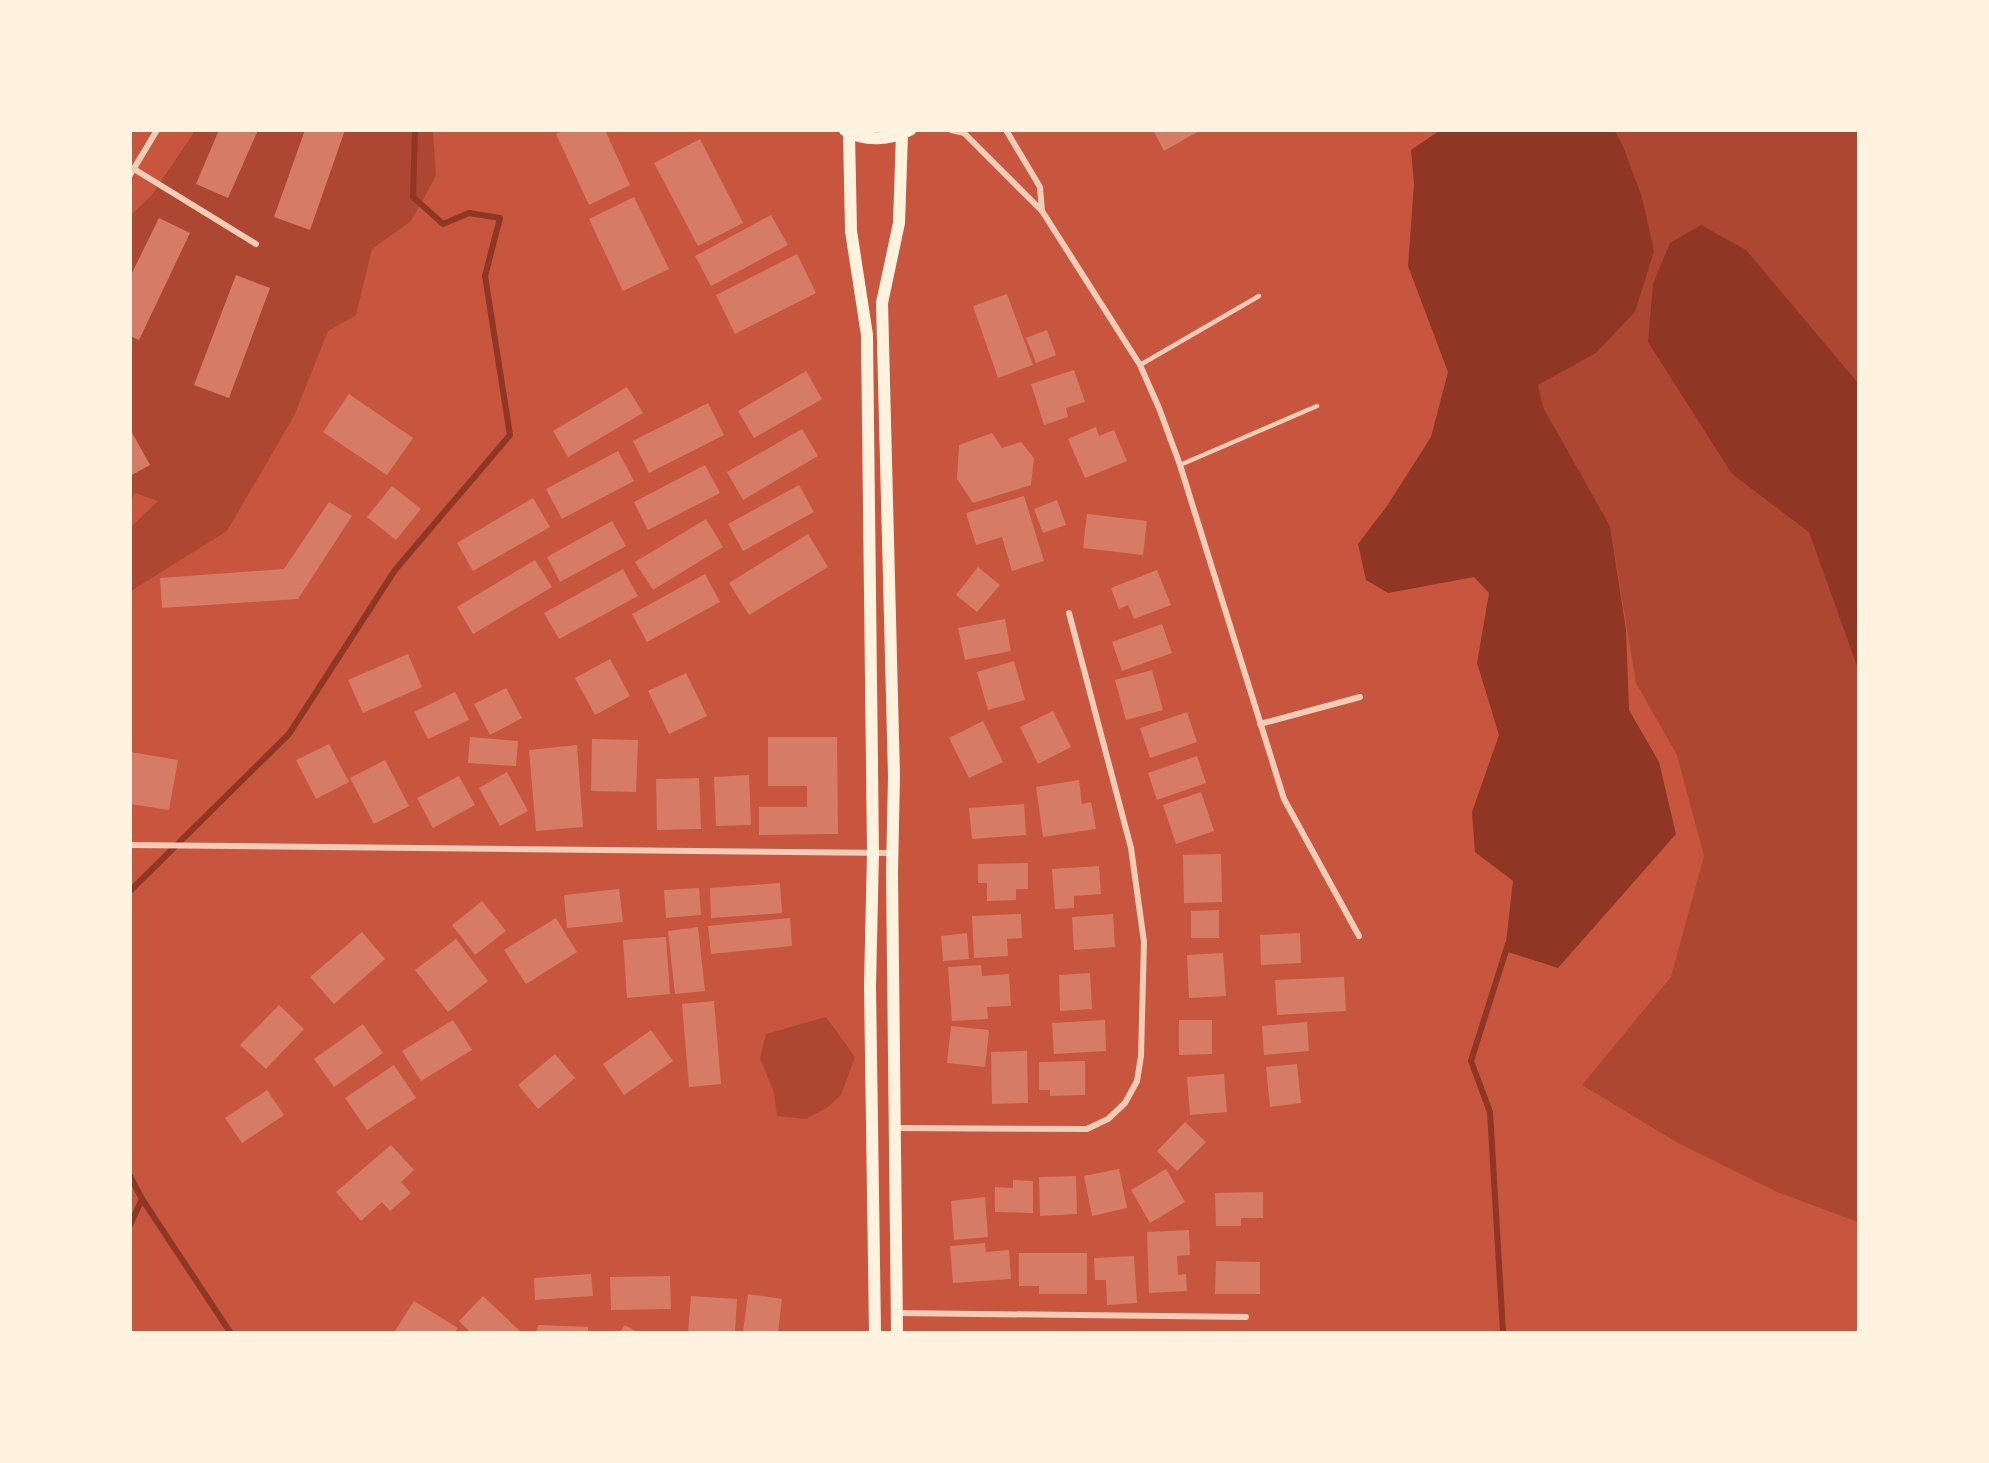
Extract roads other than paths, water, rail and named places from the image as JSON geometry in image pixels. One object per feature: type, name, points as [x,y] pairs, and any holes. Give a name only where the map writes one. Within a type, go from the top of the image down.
[{"type":"main road","points":[[875,1332],[870,986],[873,852],[867,335],[851,231],[847,132],[866,138],[884,138],[906,132],[899,223],[882,303],[893,753],[897,1332]]},
{"type":"street","points":[[157,130],[132,172],[256,244]]},
{"type":"street","points":[[951,130],[964,134],[1042,211],[1140,365],[1180,465],[1284,800],[1359,936]]},
{"type":"street","points":[[1006,130],[1040,187],[1042,211]]},
{"type":"street","points":[[895,1128],[1087,1129],[1108,1119],[1125,1103],[1137,1081],[1144,942],[1131,848],[1069,614]]},
{"type":"street","points":[[1260,724],[1360,697]]},
{"type":"street","points":[[130,845],[893,853]]},
{"type":"street","points":[[897,1313],[1246,1317]]},
{"type":"lane","points":[[1140,365],[1259,296]]},
{"type":"lane","points":[[1180,465],[1317,406]]},
{"type":"waterway","points":[[130,891],[289,734],[395,570],[510,435],[485,276],[500,218],[469,213],[443,224],[413,197],[415,130]]},
{"type":"waterway","points":[[1503,1332],[1490,1112],[1471,1061],[1508,944]]},
{"type":"waterway","points":[[130,1176],[142,1199],[230,1332]]},
{"type":"waterway","points":[[130,1225],[142,1199]]}]
